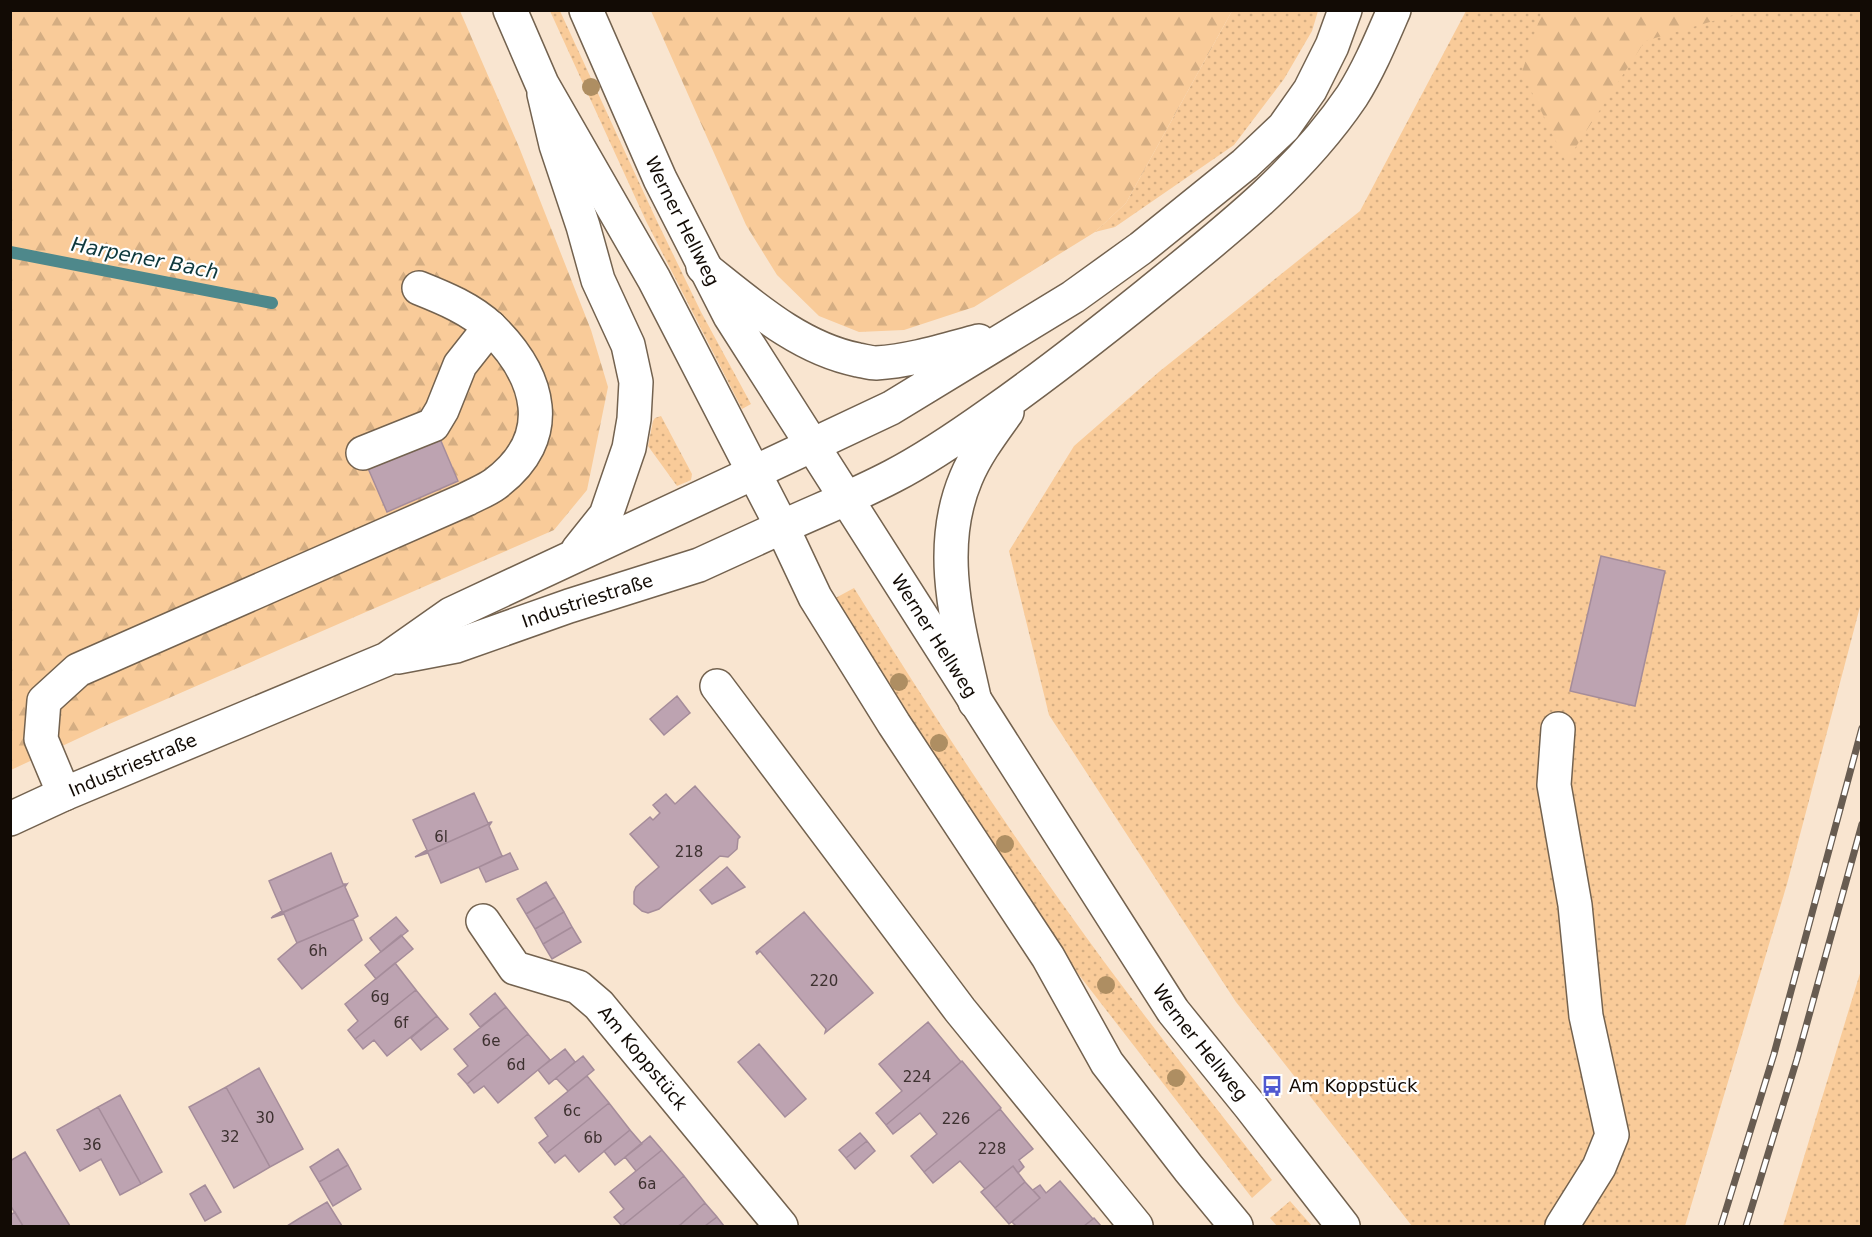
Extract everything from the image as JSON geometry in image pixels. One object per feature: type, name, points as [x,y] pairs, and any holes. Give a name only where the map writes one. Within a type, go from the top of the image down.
[{"type":"main road","points":[[510,10],[542,84],[654,279],[782,527],[814,597],[894,724],[1048,957],[1107,1063],[1236,1227]]},
{"type":"main road","name":"Werner Hellweg","points":[[586,10],[660,179],[730,316],[1173,1011],[1343,1227]]},
{"type":"main road","points":[[703,267],[771,320],[802,339],[840,356],[874,363],[924,356],[1012,332],[1073,297],[1131,255],[1245,164],[1284,127],[1310,90],[1332,46],[1345,10]]},
{"type":"main road","name":"Industriestraße","points":[[10,819],[64,794],[387,659],[456,646],[699,565],[893,476],[952,441],[1022,391],[1113,322],[1238,221],[1282,180],[1314,145],[1352,95],[1376,52],[1394,10]]},
{"type":"main road","name":"Industriestraße","points":[[542,84],[556,145],[598,280],[628,345],[636,382],[630,448],[606,515],[574,556]]},
{"type":"main road","points":[[64,794],[41,739],[44,702],[78,670],[467,499],[495,484],[519,461],[529,444],[536,424],[535,394],[525,370],[490,327],[458,304],[419,288]]},
{"type":"main road","points":[[363,453],[433,424],[442,410],[460,365],[490,327]]},
{"type":"main road","name":"Industriestraße","points":[[387,659],[451,614],[891,408],[1012,332]]},
{"type":"main road","points":[[975,702],[953,599],[950,542],[954,518],[966,478],[982,447],[1022,391]]},
{"type":"main road","points":[[717,686],[960,1010],[1136,1227]]},
{"type":"main road","points":[[1558,729],[1554,785],[1575,905],[1586,1016],[1612,1135],[1599,1167],[1562,1227]]},
{"type":"main road","name":"Am Koppstück","points":[[483,921],[515,968],[578,987],[598,1005],[781,1227]]},
{"type":"green space","points":[[1542,10],[1738,11],[1737,14],[1645,41],[1566,162],[1522,72]]},
{"type":"green space","points":[[10,11],[460,11],[519,147],[591,330],[608,387],[587,490],[554,530],[107,725],[11,770]]},
{"type":"green space","points":[[550,11],[560,11],[701,312],[751,404],[742,409],[646,221]]},
{"type":"green space","points":[[651,11],[1232,11],[1126,203],[1095,232],[974,307],[904,330],[859,332],[819,316],[777,275],[746,225]]},
{"type":"green space","points":[[1232,11],[1318,11],[1312,31],[1284,79],[1234,145],[1115,227],[1095,232],[1126,203]]},
{"type":"green space","points":[[1466,11],[1861,11],[1861,603],[1787,884],[1685,1226],[1412,1226],[1236,1002],[1049,715],[1009,551],[1074,446],[1160,371],[1360,211]]},
{"type":"green space","points":[[661,416],[692,474],[691,480],[677,486],[648,446],[653,421]]},
{"type":"green space","points":[[854,588],[1034,864],[1138,1007],[1272,1180],[1252,1198],[1048,935],[830,601]]},
{"type":"green space","points":[[1861,970],[1861,1226],[1783,1226]]},
{"type":"green space","points":[[1290,1201],[1312,1226],[1277,1226],[1270,1218]]},
{"type":"building","points":[[438,434],[458,481],[387,512],[367,466]]},
{"type":"building","points":[[1601,556],[1665,571],[1635,706],[1570,691]]},
{"type":"building","points":[[677,696],[690,713],[664,735],[650,719]]},
{"type":"building","points":[[695,786],[740,837],[737,849],[728,857],[720,856],[659,909],[648,913],[642,911],[634,904],[634,892],[636,887],[659,867],[630,834],[650,817],[653,820],[660,813],[653,805],[666,794],[675,804]]},
{"type":"building","points":[[474,793],[488,823],[491,823],[415,857],[427,850],[413,820]]},
{"type":"building","points":[[491,823],[489,826],[502,856],[479,867],[441,883],[428,853],[415,857]]},
{"type":"building","points":[[331,853],[343,884],[347,884],[272,917],[282,911],[269,881]]},
{"type":"building","points":[[510,853],[518,869],[486,882],[479,867]]},
{"type":"building","points":[[727,867],[745,887],[712,904],[700,890]]},
{"type":"building","points":[[546,882],[555,897],[526,914],[517,899]]},
{"type":"building","points":[[347,884],[345,887],[358,916],[353,919],[297,943],[284,914],[271,918]]},
{"type":"building","points":[[555,897],[564,912],[535,929],[526,914]]},
{"type":"building","points":[[564,912],[572,927],[543,944],[535,929]]},
{"type":"building","points":[[804,912],[873,993],[825,1033],[826,1029],[760,951],[757,954],[756,952]]},
{"type":"building","points":[[396,917],[408,931],[381,952],[370,938]]},
{"type":"building","points":[[353,919],[362,940],[302,989],[278,959],[297,943]]},
{"type":"building","points":[[572,927],[581,942],[552,959],[543,944]]},
{"type":"building","points":[[401,935],[413,949],[376,979],[365,965]]},
{"type":"building","points":[[395,963],[416,990],[355,1039],[348,1030],[358,1021],[345,1004]]},
{"type":"building","points":[[416,990],[437,1016],[387,1056],[374,1040],[363,1049],[355,1039]]},
{"type":"building","points":[[495,993],[506,1007],[480,1027],[470,1014]]},
{"type":"building","points":[[506,1007],[528,1034],[467,1084],[458,1074],[468,1066],[454,1049]]},
{"type":"building","points":[[437,1016],[448,1029],[421,1050],[411,1038]]},
{"type":"building","points":[[928,1022],[961,1062],[886,1125],[876,1113],[902,1091],[879,1064]]},
{"type":"building","points":[[528,1034],[550,1060],[498,1103],[484,1086],[474,1093],[467,1084]]},
{"type":"building","points":[[759,1044],[806,1099],[785,1117],[738,1062]]},
{"type":"building","points":[[565,1049],[575,1062],[549,1084],[538,1070]]},
{"type":"building","points":[[583,1056],[594,1070],[568,1091],[556,1078]]},
{"type":"building","points":[[962,1061],[1001,1108],[924,1172],[911,1156],[937,1134],[920,1113],[893,1134],[886,1125]]},
{"type":"building","points":[[259,1068],[303,1149],[270,1167],[226,1087]]},
{"type":"building","points":[[587,1076],[609,1103],[547,1153],[539,1143],[548,1136],[535,1118]]},
{"type":"building","points":[[226,1087],[270,1167],[234,1188],[189,1107]]},
{"type":"building","points":[[120,1095],[162,1172],[141,1184],[98,1107]]},
{"type":"building","points":[[609,1103],[630,1130],[579,1172],[565,1155],[555,1163],[547,1153]]},
{"type":"building","points":[[98,1107],[141,1184],[120,1195],[101,1159],[80,1171],[57,1130]]},
{"type":"building","points":[[1000,1109],[1033,1149],[1019,1160],[1024,1167],[1018,1173],[1013,1166],[985,1189],[960,1161],[933,1183],[924,1172]]},
{"type":"building","points":[[630,1130],[642,1144],[615,1165],[604,1151]]},
{"type":"building","points":[[860,1133],[867,1141],[846,1158],[839,1150]]},
{"type":"building","points":[[650,1136],[662,1150],[636,1171],[625,1157]]},
{"type":"building","points":[[867,1141],[875,1151],[855,1169],[846,1158]]},
{"type":"building","points":[[338,1149],[348,1165],[319,1182],[310,1167]]},
{"type":"building","points":[[662,1150],[684,1176],[622,1226],[614,1217],[624,1209],[610,1192]]},
{"type":"building","points":[[25,1152],[70,1226],[23,1226],[10,1205],[10,1161]]},
{"type":"building","points":[[348,1165],[361,1189],[333,1206],[319,1182]]},
{"type":"building","points":[[1013,1166],[1025,1182],[995,1208],[981,1192]]},
{"type":"building","points":[[684,1176],[705,1203],[680,1225],[622,1226]]},
{"type":"building","points":[[1060,1181],[1093,1219],[1084,1226],[1016,1226],[1012,1222],[1040,1198],[1033,1190],[1040,1185],[1046,1193]]},
{"type":"building","points":[[1025,1182],[1040,1198],[1009,1224],[995,1208]]},
{"type":"building","points":[[205,1185],[221,1212],[205,1221],[190,1194]]},
{"type":"building","points":[[327,1202],[342,1226],[287,1226],[300,1218]]},
{"type":"building","points":[[705,1203],[717,1217],[705,1226],[680,1225]]},
{"type":"building","points":[[15,1212],[23,1226],[10,1226],[10,1215]]},
{"type":"building","points":[[717,1217],[724,1226],[705,1226]]},
{"type":"building","points":[[1093,1219],[1101,1226],[1084,1226]]},
{"type":"waterway","name":"Harpener Bach","points":[[10,252],[272,303]]},
{"type":"railway","points":[[1721,1226],[1774,1054],[1862,728]]},
{"type":"railway","points":[[1746,1226],[1797,1059],[1862,824]]},
{"type":"place","name":"Am Koppstück","points":[[1272,1086]]}]
